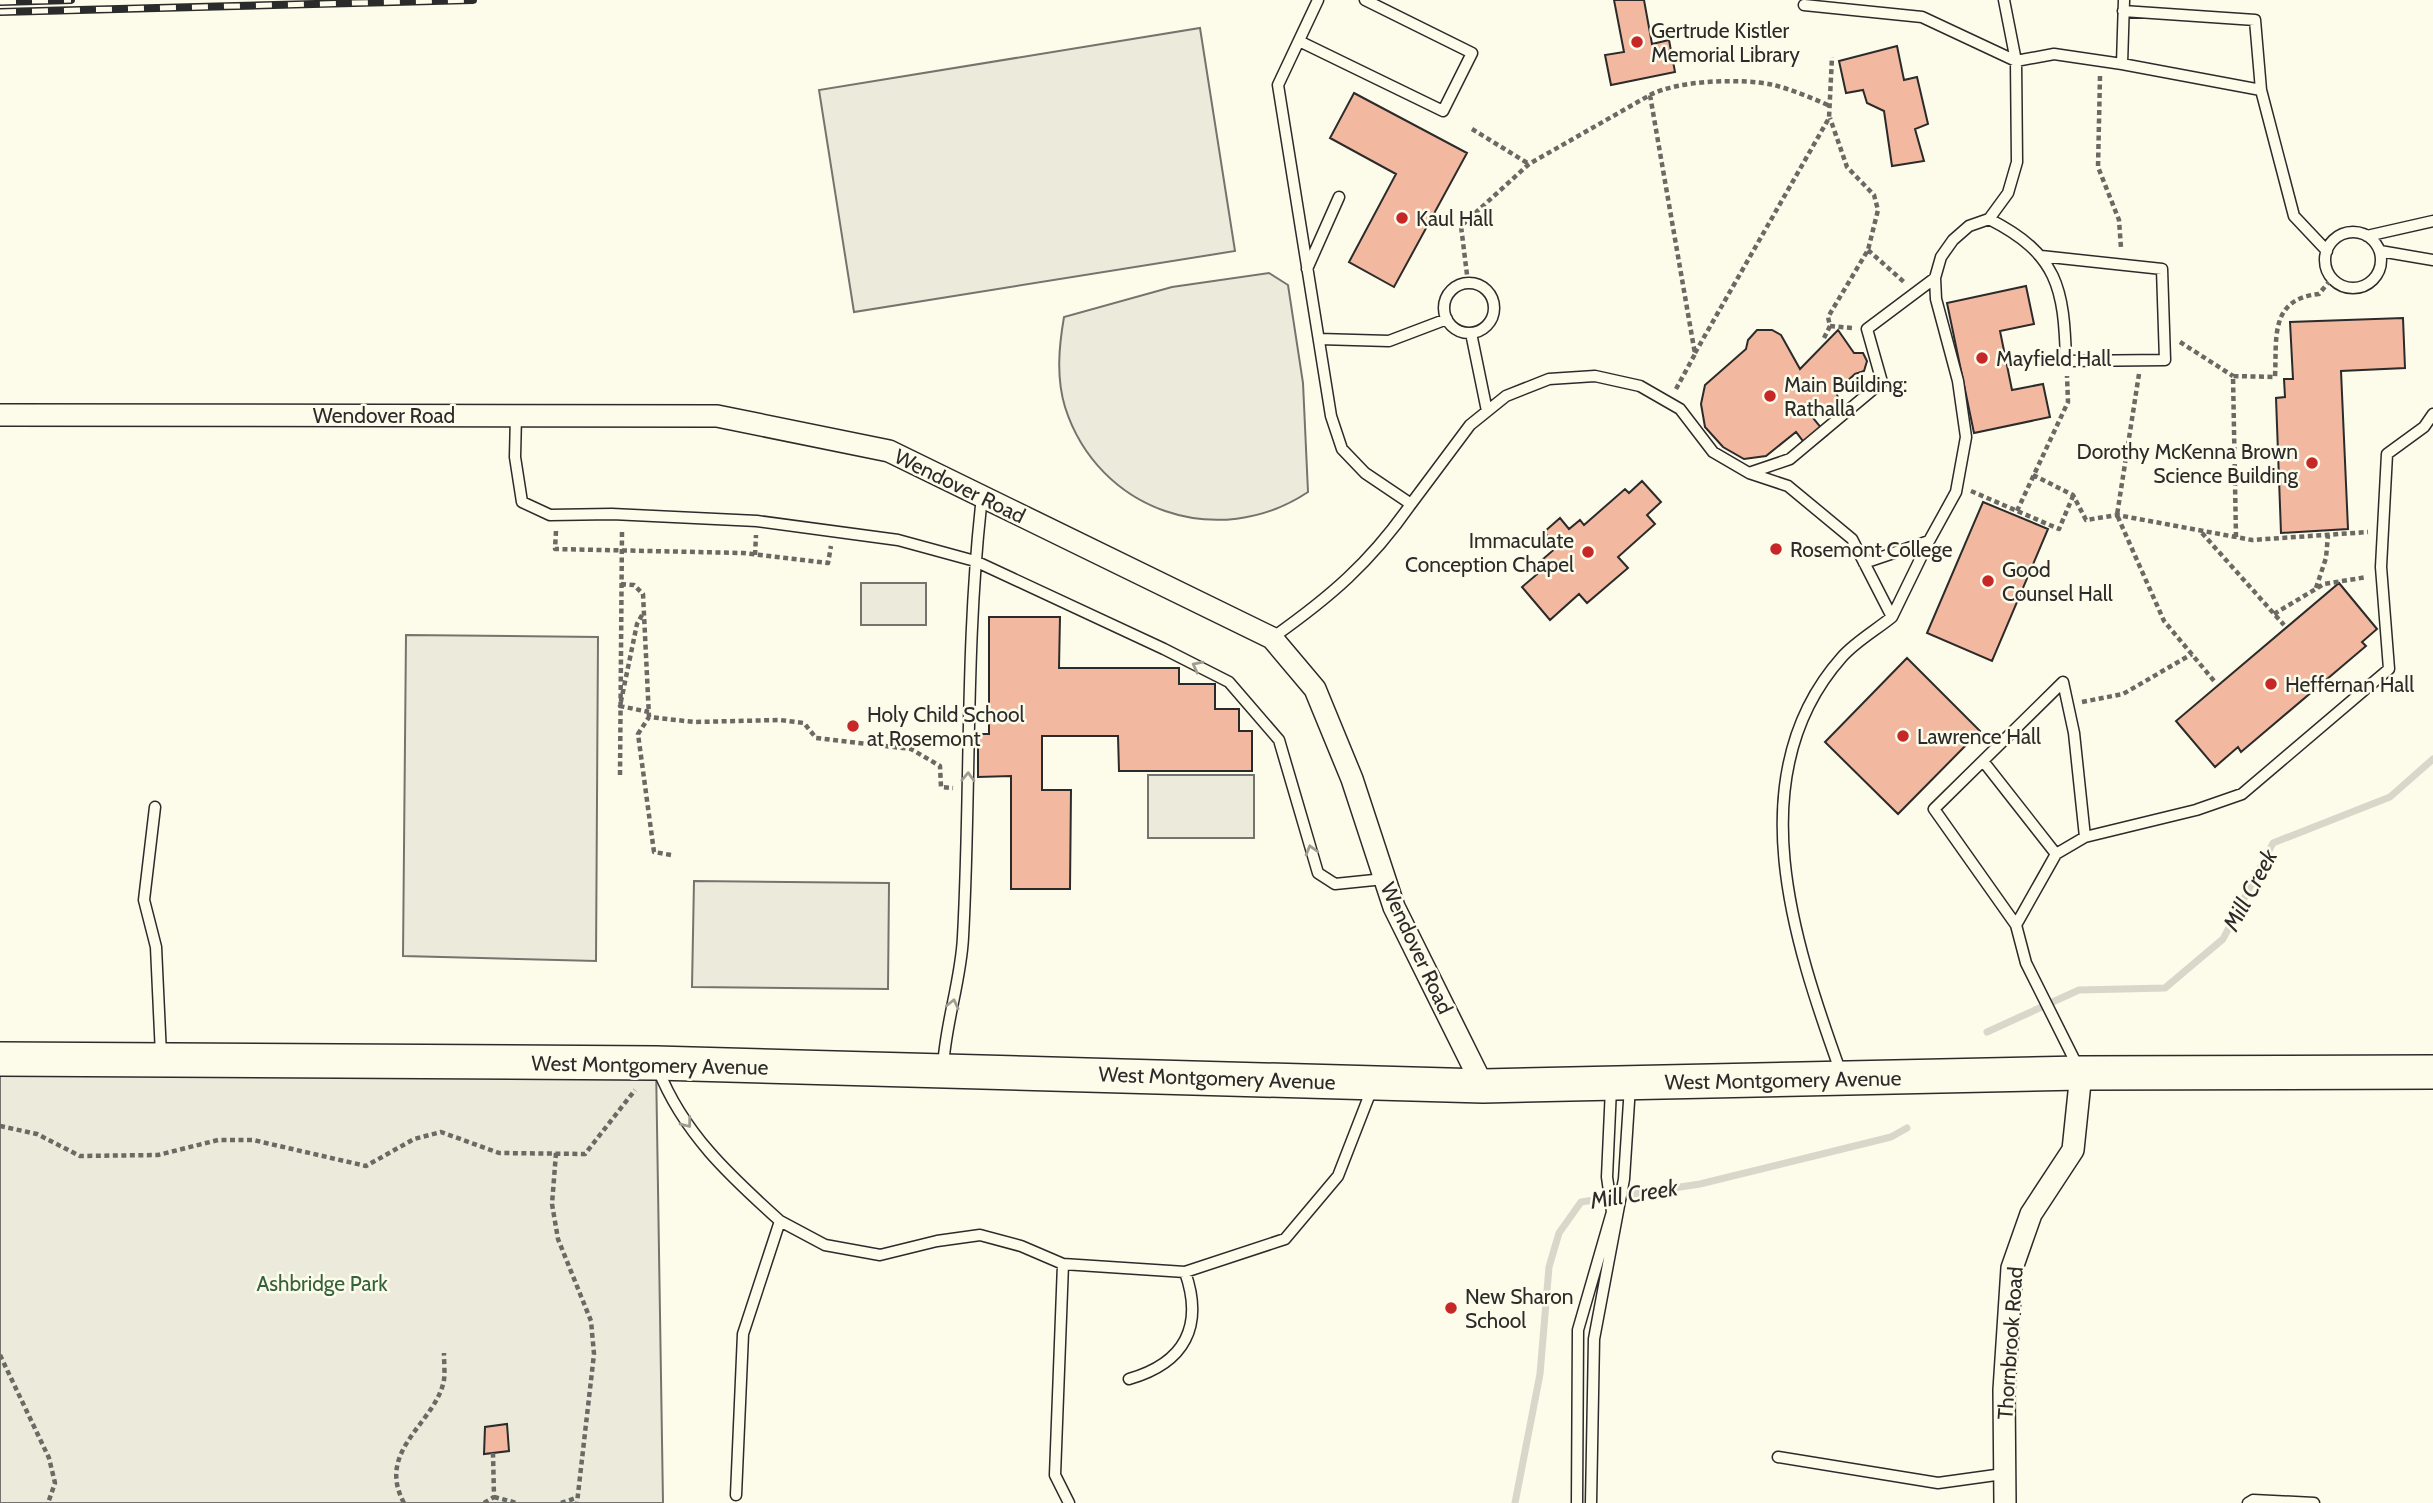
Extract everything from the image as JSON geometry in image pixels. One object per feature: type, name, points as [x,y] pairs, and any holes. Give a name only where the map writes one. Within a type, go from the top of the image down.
[{"type":"main road","name":"West Montgomery Avenue","points":[[0,1059],[656,1063],[1483,1086],[2081,1073],[2433,1072]]},
{"type":"street","name":"Wendover Road","points":[[0,415],[717,416],[889,451],[1272,638],[1315,689],[1352,779],[1394,906],[1483,1086]]},
{"type":"street","name":"Thornbrook Road","points":[[2005,1503],[2004,1390],[2012,1268],[2031,1214],[2073,1150],[2081,1073]]},
{"type":"lane","points":[[1318,0],[1278,85],[1331,416],[1342,449],[1364,473],[1411,504]]},
{"type":"lane","points":[[1299,41],[1443,111],[1472,53],[1364,0]]},
{"type":"lane","points":[[1843,1079],[1808,983],[1786,882],[1782,829],[1785,766],[1806,707],[1813,697],[1843,656],[1892,617],[1957,486],[1966,437],[1958,382],[1936,299],[1935,278],[1941,257],[1953,240],[1969,226],[1989,219],[2008,192],[2017,162],[2016,61],[2004,0]]},
{"type":"lane","points":[[1804,5],[1922,17],[2016,61],[2054,54],[2261,90]]},
{"type":"lane","points":[[2122,64],[2124,5],[2255,20],[2261,90],[2294,216],[2327,251]]},
{"type":"lane","points":[[1307,269],[1339,197]]},
{"type":"lane","points":[[1989,219],[2018,233],[2042,256],[2058,284],[2065,316],[2066,361],[2165,360],[2162,269],[2042,256]]},
{"type":"lane","points":[[2367,236],[2433,221]]},
{"type":"lane","points":[[2380,251],[2379,270],[2367,285],[2348,288],[2332,278],[2325,260],[2327,251],[2340,236],[2358,233],[2367,236],[2380,251],[2433,260]]},
{"type":"lane","points":[[1749,473],[1790,459],[1882,382],[1867,329],[1914,291],[1935,278]]},
{"type":"lane","points":[[1468,283],[1486,290],[1494,307],[1488,325],[1471,333],[1461,332],[1447,319],[1446,300],[1459,286],[1468,283]]},
{"type":"lane","points":[[1319,339],[1389,341],[1447,319]]},
{"type":"lane","points":[[1471,333],[1487,411]]},
{"type":"lane","points":[[1272,638],[1328,599],[1382,545],[1470,425],[1487,411],[1506,396],[1549,380],[1595,376],[1640,386],[1680,408],[1713,452],[1749,473],[1788,486],[1852,539],[1892,617]]},
{"type":"lane","points":[[2016,925],[2056,854],[2085,837],[2196,810],[2242,793],[2389,669],[2382,575],[2387,454],[2424,426],[2433,414]]},
{"type":"lane","points":[[516,415],[516,457],[522,502],[550,515],[622,515],[770,522],[898,540],[975,561],[1229,682],[1279,740],[1318,873],[1335,884],[1384,879]]},
{"type":"lane","points":[[943,1071],[944,1039],[963,940],[975,561],[982,497]]},
{"type":"lane","points":[[1864,563],[1929,541]]},
{"type":"lane","points":[[2081,1073],[2026,963],[2016,925],[1934,809],[2063,682],[2074,733],[2085,837]]},
{"type":"lane","points":[[1983,761],[2056,854]]},
{"type":"lane","points":[[155,807],[144,900],[156,947],[162,1062]]},
{"type":"lane","points":[[656,1063],[671,1103],[721,1168],[780,1221],[825,1245],[880,1255],[937,1241],[980,1235],[1021,1246],[1063,1264],[1185,1272],[1286,1239],[1338,1177],[1374,1082]]},
{"type":"lane","points":[[1577,1503],[1578,1330],[1612,1212],[1607,1177],[1608,1135],[1621,1084]]},
{"type":"lane","points":[[1591,1503],[1594,1339],[1624,1179],[1621,1084]]},
{"type":"lane","points":[[736,1495],[743,1334],[780,1221]]},
{"type":"lane","points":[[1063,1264],[1055,1475],[1069,1503]]},
{"type":"lane","points":[[1129,1379],[1152,1372],[1171,1359],[1185,1340],[1193,1318],[1193,1306],[1185,1272]]},
{"type":"lane","points":[[1778,1457],[1938,1483],[2003,1474]]},
{"type":"lane","points":[[2248,1503],[2253,1500],[2314,1503]]},
{"type":"path","points":[[1669,402],[1829,118],[1832,57]]},
{"type":"path","points":[[2101,61],[2098,167],[2119,220],[2122,264]]},
{"type":"path","points":[[1468,283],[1461,226],[1529,164],[1665,87],[1692,83],[1770,84],[1830,106]]},
{"type":"path","points":[[1650,95],[1695,354]]},
{"type":"path","points":[[1824,338],[1830,326],[1828,317],[1868,250],[1878,210],[1874,195],[1847,167],[1829,118]]},
{"type":"path","points":[[1472,129],[1529,164]]},
{"type":"path","points":[[1868,250],[1914,291]]},
{"type":"path","points":[[2164,332],[2232,376],[2275,377],[2278,323],[2282,312],[2299,298],[2319,294],[2332,278]]},
{"type":"path","points":[[2141,360],[2117,515],[2164,621],[2215,682]]},
{"type":"path","points":[[2017,511],[2068,402],[2066,361]]},
{"type":"path","points":[[2232,376],[2236,537]]},
{"type":"path","points":[[2034,475],[2073,495],[2086,520],[2117,515],[2202,533],[2252,540],[2383,531]]},
{"type":"path","points":[[1957,486],[2059,529],[2073,495]]},
{"type":"path","points":[[620,775],[622,515]]},
{"type":"path","points":[[2202,533],[2284,625]]},
{"type":"path","points":[[2316,588],[2326,558],[2328,535]]},
{"type":"path","points":[[2274,614],[2316,588],[2342,579],[2382,575]]},
{"type":"path","points":[[621,584],[634,585],[643,594],[649,715],[638,734],[639,760],[654,852],[671,855]]},
{"type":"path","points":[[620,706],[637,624],[643,614]]},
{"type":"path","points":[[2068,704],[2123,694],[2192,654]]},
{"type":"path","points":[[620,706],[649,715],[694,722],[780,720],[804,723],[816,737],[911,749],[940,766],[941,787],[967,789]]},
{"type":"path","points":[[0,1126],[37,1134],[80,1156],[158,1155],[218,1140],[253,1140],[366,1166],[414,1139],[441,1132],[499,1153],[585,1154],[656,1063]]},
{"type":"path","points":[[556,1153],[552,1204],[558,1239],[591,1321],[594,1354],[577,1500],[561,1503]]},
{"type":"path","points":[[402,1502],[398,1464],[407,1438],[433,1403],[443,1381],[444,1353]]},
{"type":"path","points":[[0,1355],[49,1458],[54,1483],[48,1503]]},
{"type":"path","points":[[493,1453],[494,1497]]},
{"type":"path","points":[[484,1503],[494,1497],[517,1503]]},
{"type":"green space","points":[[1200,28],[1235,251],[854,312],[819,90]]},
{"type":"green space","points":[[1269,273],[1288,285],[1303,383],[1308,492],[1273,510],[1237,519],[1200,519],[1165,511],[1133,495],[1104,473],[1081,443],[1065,407],[1059,362],[1064,317],[1172,287]]},
{"type":"green space","points":[[861,583],[926,583],[926,625],[861,625]]},
{"type":"green space","points":[[406,635],[598,637],[596,961],[403,956]]},
{"type":"green space","points":[[1148,775],[1254,775],[1254,838],[1148,838]]},
{"type":"green space","points":[[694,881],[889,883],[888,989],[692,987]]},
{"type":"green space","name":"Ashbridge Park","points":[[0,1059],[656,1063],[663,1503],[0,1503]]},
{"type":"building","name":"Gertrude Kistler Memorial Library","points":[[1614,0],[1644,0],[1652,44],[1669,40],[1675,72],[1611,85],[1605,55],[1624,52]]},
{"type":"building","points":[[1897,46],[1904,80],[1917,77],[1928,124],[1915,129],[1924,161],[1892,166],[1884,111],[1867,103],[1863,90],[1846,93],[1839,61]]},
{"type":"building","name":"Kaul Hall","points":[[1354,93],[1467,153],[1394,287],[1349,262],[1396,174],[1330,138]]},
{"type":"building","name":"Mayfield Hall","points":[[2026,286],[2034,324],[2000,331],[2012,390],[2043,384],[2050,417],[1974,433],[1947,303]]},
{"type":"building","name":"Dorothy McKenna Brown Science Building","points":[[2403,318],[2405,368],[2341,371],[2348,529],[2281,533],[2276,398],[2285,397],[2284,379],[2293,379],[2290,322]]},
{"type":"building","name":"Main Building: Rathalla","points":[[1757,330],[1772,330],[1781,335],[1800,369],[1838,330],[1854,353],[1863,353],[1867,361],[1864,371],[1855,374],[1836,391],[1839,401],[1836,407],[1831,411],[1823,410],[1813,418],[1827,435],[1809,449],[1796,432],[1766,456],[1744,459],[1723,447],[1705,427],[1701,404],[1705,385],[1746,349],[1748,340]]},
{"type":"building","name":"Immaculate Conception Chapel","points":[[1642,481],[1661,502],[1647,515],[1655,524],[1618,557],[1628,568],[1587,603],[1579,594],[1550,620],[1522,587],[1548,565],[1543,559],[1557,547],[1544,532],[1560,518],[1569,529],[1580,520],[1584,525],[1625,489],[1629,493]]},
{"type":"building","name":"Good Counsel Hall","points":[[1983,502],[2048,529],[1992,661],[1927,633]]},
{"type":"building","name":"Heffernan Hall","points":[[2339,583],[2377,629],[2362,642],[2366,646],[2241,752],[2238,747],[2215,767],[2176,721]]},
{"type":"building","name":"Holy Child School at Rosemont","points":[[989,617],[1060,617],[1059,668],[1179,668],[1179,684],[1215,684],[1215,709],[1239,709],[1239,731],[1252,731],[1252,771],[1119,771],[1118,736],[1042,736],[1042,790],[1071,790],[1070,889],[1011,889],[1011,776],[978,777],[978,734],[989,734]]},
{"type":"building","name":"Lawrence Hall","points":[[1907,658],[1980,731],[1898,814],[1825,742]]},
{"type":"building","points":[[507,1424],[509,1451],[484,1454],[485,1427]]},
{"type":"waterway","name":"Mill Creek","points":[[1987,1032],[2079,990],[2165,988],[2223,939],[2273,843],[2390,797],[2433,759]]},
{"type":"waterway","name":"Mill Creek","points":[[1515,1503],[1540,1374],[1549,1267],[1559,1233],[1581,1202],[1700,1184],[1891,1137],[1907,1128]]},
{"type":"railway","points":[[0,2],[71,0]]},
{"type":"railway","points":[[0,12],[473,0]]},
{"type":"place","name":"Gertrude Kistler Memorial Library","points":[[1637,42]]},
{"type":"place","name":"Kaul Hall","points":[[1402,218]]},
{"type":"place","name":"Mayfield Hall","points":[[1982,358]]},
{"type":"place","name":"Main Building: Rathalla","points":[[1770,396]]},
{"type":"place","name":"Dorothy McKenna Brown Science Building","points":[[2312,463]]},
{"type":"place","name":"Rosemont College","points":[[1776,549]]},
{"type":"place","name":"Immaculate Conception Chapel","points":[[1588,552]]},
{"type":"place","name":"Good Counsel Hall","points":[[1988,581]]},
{"type":"place","name":"Heffernan Hall","points":[[2271,684]]},
{"type":"place","name":"Holy Child School at Rosemont","points":[[853,726]]},
{"type":"place","name":"Lawrence Hall","points":[[1903,736]]},
{"type":"place","name":"New Sharon School","points":[[1451,1308]]}]
